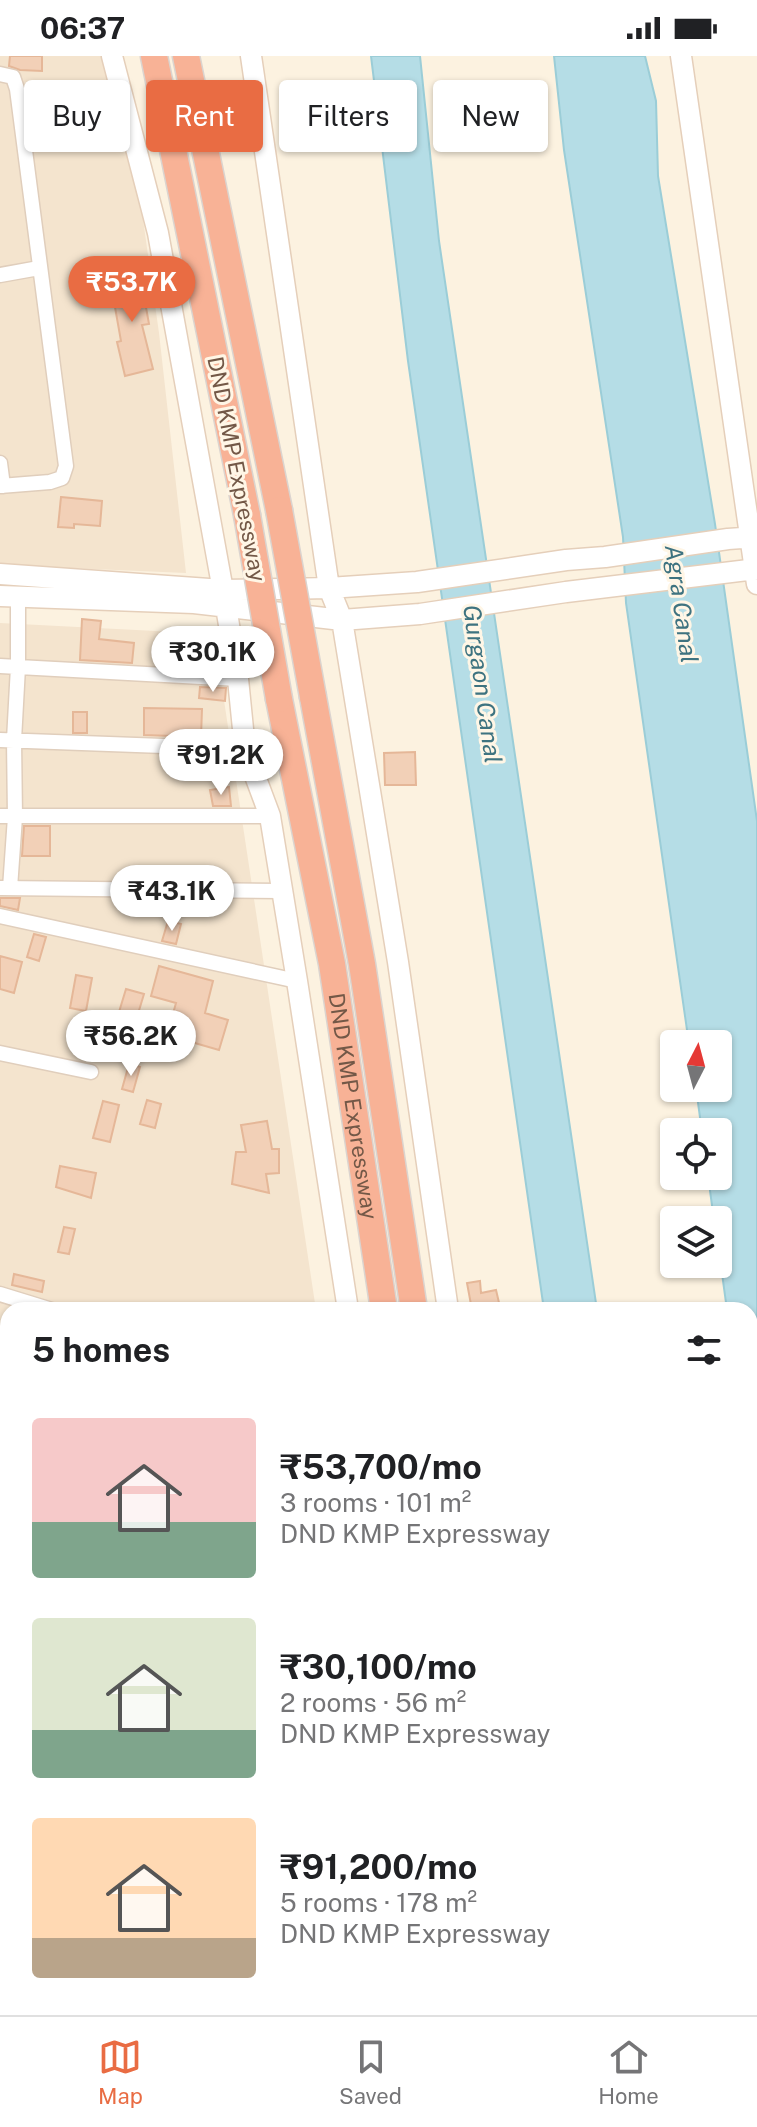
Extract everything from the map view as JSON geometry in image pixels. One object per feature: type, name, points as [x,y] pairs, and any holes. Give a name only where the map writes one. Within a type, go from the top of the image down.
[{"type":"highway","name":"DND KMP Expressway","points":[[154,56],[247,515],[279,699],[332,964],[383,1302]]},
{"type":"highway","name":"DND KMP Expressway","points":[[186,56],[279,510],[362,964],[413,1302]]},
{"type":"street","points":[[112,56],[158,233],[238,679],[245,749],[270,816],[347,1302]]},
{"type":"street","points":[[251,56],[329,588],[342,620],[398,962],[447,1302]]},
{"type":"street","points":[[0,574],[224,599],[342,620],[420,614],[730,572],[756,574],[681,56]]},
{"type":"street","points":[[0,74],[13,77],[17,89],[66,466],[62,478],[50,482],[2,486],[0,463]]},
{"type":"street","points":[[0,275],[39,268]]},
{"type":"street","points":[[281,891],[5,888],[7,740],[18,667],[9,597],[194,603],[417,582],[753,537]]},
{"type":"street","points":[[0,666],[238,679]]},
{"type":"street","points":[[7,740],[245,749]]},
{"type":"street","points":[[8,816],[270,816]]},
{"type":"street","points":[[0,916],[297,981]]},
{"type":"street","points":[[0,1053],[91,1072]]},
{"type":"street","points":[[0,1294],[26,1302]]},
{"type":"shaded area","points":[[0,56],[120,56],[123,80],[24,80],[24,152],[130,152],[130,127],[159,333],[186,573],[0,565]]},
{"type":"shaded area","points":[[0,623],[214,634],[315,1302],[0,1302]]},
{"type":"water","name":"Gurgaon Canal","points":[[371,56],[420,56],[439,241],[596,1302],[543,1302],[408,361],[383,152],[417,152],[417,80],[374,80]]},
{"type":"water","name":"Agra Canal","points":[[554,56],[645,56],[656,101],[658,176],[715,524],[757,821],[757,1302],[726,1302],[723,1278],[732,1278],[732,1206],[712,1206],[710,1190],[732,1190],[732,1118],[700,1118],[698,1102],[732,1102],[732,1030],[687,1030],[626,603],[623,537],[564,150]]},
{"type":"building","points":[[10,56],[42,56],[42,71],[9,66]]},
{"type":"building","points":[[140,274],[149,324],[142,325],[153,369],[125,376],[117,342],[121,341],[110,279]]},
{"type":"building","points":[[61,497],[102,501],[100,526],[74,524],[74,528],[58,527]]},
{"type":"building","points":[[82,619],[101,621],[99,639],[134,643],[132,663],[80,660]]},
{"type":"building","points":[[200,687],[226,688],[225,701],[199,698]]},
{"type":"building","points":[[144,708],[202,709],[201,737],[144,735]]},
{"type":"building","points":[[73,712],[87,712],[87,733],[73,733]]},
{"type":"building","points":[[415,752],[416,785],[385,785],[384,753]]},
{"type":"building","points":[[229,787],[231,806],[213,806],[210,790]]},
{"type":"building","points":[[24,826],[50,826],[50,856],[22,856]]},
{"type":"building","points":[[0,898],[20,898],[18,910],[0,906]]},
{"type":"building","points":[[168,921],[181,924],[176,944],[162,941]]},
{"type":"building","points":[[34,934],[46,937],[39,961],[27,957]]},
{"type":"building","points":[[0,956],[22,962],[14,993],[0,989]]},
{"type":"building","points":[[159,966],[213,981],[205,1013],[228,1020],[219,1050],[167,1035],[176,1003],[151,996]]},
{"type":"building","points":[[76,975],[92,978],[86,1011],[70,1008]]},
{"type":"building","points":[[126,989],[144,994],[137,1017],[119,1012]]},
{"type":"building","points":[[129,1064],[140,1067],[133,1092],[122,1089]]},
{"type":"building","points":[[147,1100],[161,1104],[155,1128],[140,1124]]},
{"type":"building","points":[[103,1101],[119,1105],[110,1142],[93,1138]]},
{"type":"building","points":[[267,1121],[272,1149],[279,1149],[279,1173],[266,1174],[269,1193],[232,1184],[236,1152],[246,1152],[241,1125]]},
{"type":"building","points":[[60,1166],[96,1173],[91,1198],[56,1187]]},
{"type":"building","points":[[64,1227],[75,1229],[69,1254],[58,1252]]},
{"type":"building","points":[[14,1274],[44,1281],[42,1292],[12,1285]]},
{"type":"building","points":[[480,1281],[481,1293],[496,1290],[499,1302],[471,1302],[467,1283]]}]
